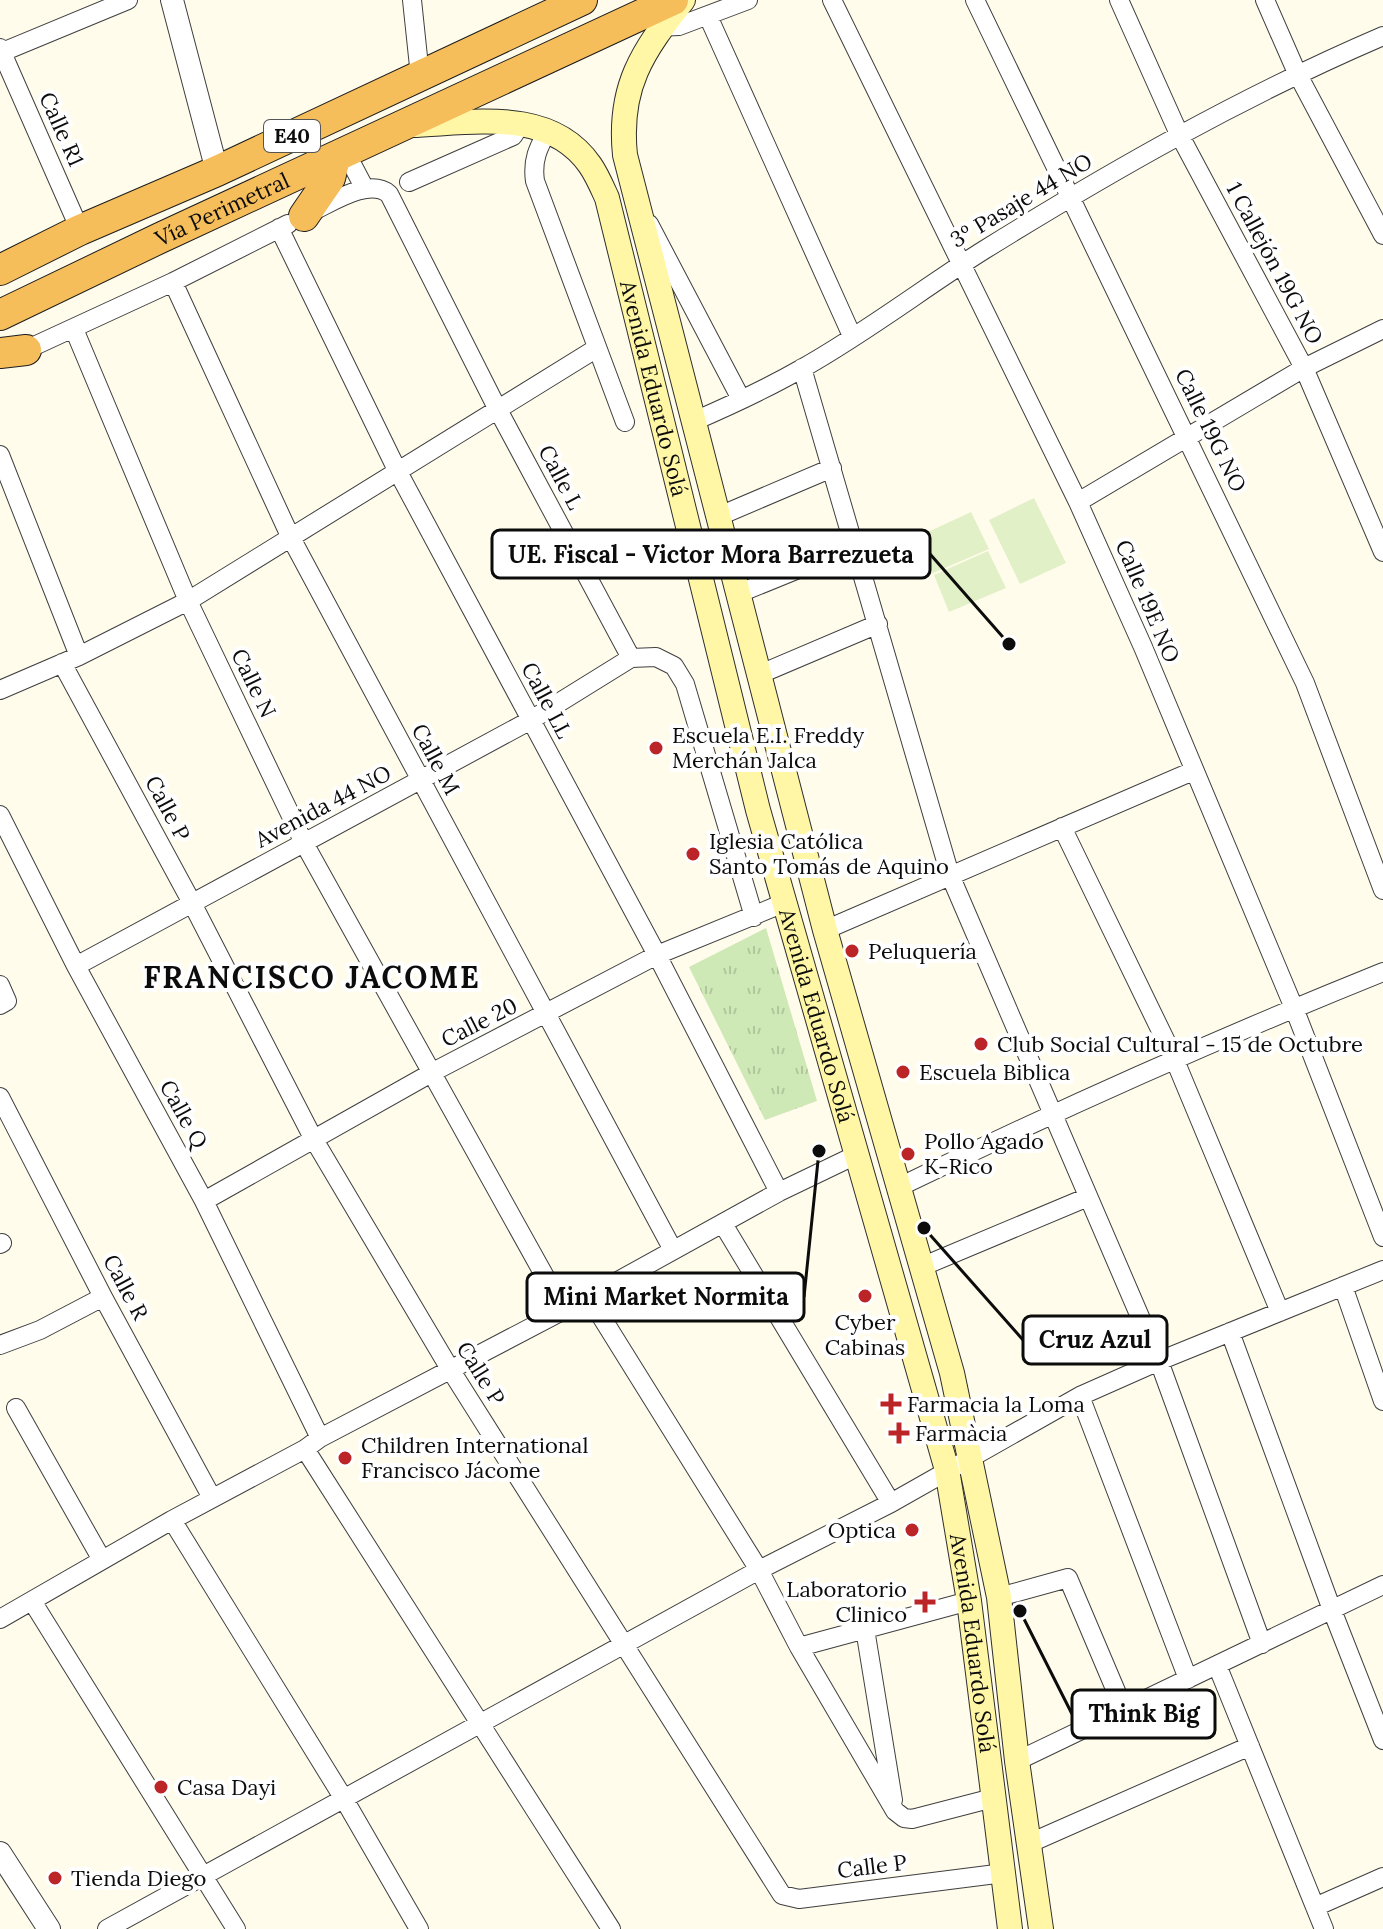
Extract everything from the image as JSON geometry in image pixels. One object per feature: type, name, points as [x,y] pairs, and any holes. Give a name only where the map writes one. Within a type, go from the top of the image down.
[{"type":"highway","name":"Vía Perimetral","points":[[0,270],[80,230],[217,171],[582,0]]},
{"type":"highway","name":"Vía Perimetral","points":[[0,315],[673,0]]},
{"type":"highway","points":[[292,222],[330,178],[341,156]]},
{"type":"main road","name":"Avenida Eduardo Solá","points":[[683,0],[637,67],[623,114],[625,155],[790,800],[952,1373],[999,1597],[1017,1761],[1041,1929]]},
{"type":"main road","name":"Avenida Eduardo Solá","points":[[405,125],[521,124],[548,130],[572,146],[590,165],[607,198],[758,810],[947,1470],[969,1601],[1010,1929]]},
{"type":"main road","points":[[758,810],[790,800]]},
{"type":"street","points":[[1,51],[128,0]]},
{"type":"street","points":[[172,0],[217,171]]},
{"type":"street","points":[[412,0],[420,76]]},
{"type":"street","name":"Vía Perimetral","points":[[504,35],[553,0]]},
{"type":"street","points":[[620,23],[661,28],[679,26],[748,0]]},
{"type":"street","name":"Calle 19E NO","points":[[832,0],[1078,502],[1143,647],[1294,1008],[1383,1237]]},
{"type":"street","name":"Calle 19G NO","points":[[975,0],[1305,683],[1383,890]]},
{"type":"street","name":"1 Callejón 19G NO","points":[[1119,0],[1179,134],[1304,368],[1383,552]]},
{"type":"street","points":[[1265,0],[1297,73],[1383,235]]},
{"type":"street","points":[[708,16],[852,336]]},
{"type":"street","name":"3º Pasaje 44 NO","points":[[692,422],[802,368],[962,264],[1179,134],[1297,73],[1383,36]]},
{"type":"street","name":"Calle R1","points":[[1,51],[80,230]]},
{"type":"street","points":[[409,182],[513,136],[521,124]]},
{"type":"street","points":[[548,130],[535,154],[535,181],[625,422]]},
{"type":"street","points":[[9,355],[74,329],[365,189],[341,156]]},
{"type":"street","name":"Calle L","points":[[365,189],[382,188],[389,194],[497,408],[631,658]]},
{"type":"street","points":[[633,193],[741,399]]},
{"type":"street","name":"Calle LL","points":[[292,222],[397,470],[657,955],[779,1192]]},
{"type":"street","name":"Calle M","points":[[173,282],[290,536],[673,1250]]},
{"type":"street","name":"Calle N","points":[[74,329],[188,601],[304,843],[563,1309]]},
{"type":"street","points":[[1078,502],[1304,368],[1383,329]]},
{"type":"street","points":[[0,690],[70,660],[188,601],[597,348]]},
{"type":"street","points":[[802,368],[950,875],[1159,1361],[1262,1644]]},
{"type":"street","name":"Calle P","points":[[0,455],[70,660],[313,1138],[450,1369],[782,1895],[799,1899],[1004,1873]]},
{"type":"street","points":[[717,517],[832,468]]},
{"type":"street","points":[[737,594],[855,546]]},
{"type":"street","points":[[758,675],[878,624]]},
{"type":"street","points":[[631,658],[656,657],[674,666],[685,684],[754,917]]},
{"type":"street","name":"Avenida 44 NO","points":[[76,966],[531,720],[631,658]]},
{"type":"street","points":[[825,930],[1193,771]]},
{"type":"street","name":"Calle Q","points":[[0,815],[76,966],[204,1201],[313,1444],[479,1723],[611,1929]]},
{"type":"street","points":[[1062,827],[1174,1058],[1280,1312]]},
{"type":"street","name":"Calle 20","points":[[204,1201],[433,1072],[657,955],[784,903]]},
{"type":"street","points":[[899,1187],[1053,1112],[1174,1058],[1383,972]]},
{"type":"street","name":"Calle R","points":[[0,1097],[103,1297],[212,1498]]},
{"type":"street","points":[[2,1614],[32,1601],[212,1498],[779,1192],[856,1155]]},
{"type":"street","points":[[921,1267],[1088,1197]]},
{"type":"street","points":[[723,1224],[891,1503]]},
{"type":"street","points":[[107,1929],[759,1570],[891,1503],[1080,1396],[1383,1270]]},
{"type":"street","points":[[1343,1286],[1383,1401]]},
{"type":"street","points":[[0,1345],[40,1330],[103,1297]]},
{"type":"street","points":[[589,1297],[759,1570],[799,1647],[895,1811],[904,1818],[912,1819],[993,1798]]},
{"type":"street","points":[[1230,1332],[1383,1740]]},
{"type":"street","points":[[1080,1396],[1188,1679]]},
{"type":"street","points":[[16,1408],[102,1560]]},
{"type":"street","points":[[172,1520],[344,1799],[419,1929]]},
{"type":"street","points":[[999,1597],[1068,1578],[1124,1710]]},
{"type":"street","points":[[1017,1761],[1383,1585]]},
{"type":"street","points":[[32,1601],[236,1929]]},
{"type":"street","points":[[799,1647],[969,1601]]},
{"type":"street","points":[[865,1629],[895,1811]]},
{"type":"street","points":[[1217,1665],[1324,1929]]},
{"type":"street","points":[[1030,1843],[1250,1746]]},
{"type":"street","points":[[0,1853],[49,1929]]},
{"type":"street","points":[[1315,1907],[1383,1877]]},
{"type":"green space","points":[[1034,498],[1066,563],[1020,584],[989,520]]},
{"type":"green space","points":[[971,512],[989,549],[931,574],[917,537]]},
{"type":"green space","points":[[988,551],[1006,588],[949,612],[934,575]]},
{"type":"green space","points":[[766,928],[817,1101],[765,1120],[689,967]]},
{"type":"place","name":"UE. Fiscal - Victor Mora Barrezueta","points":[[1009,644]]},
{"type":"place","name":"Escuela E.I. Freddy Merchán Jalca","points":[[656,748]]},
{"type":"place","name":"Iglesia Católica Santo Tomás de Aquino","points":[[693,854]]},
{"type":"place","name":"Peluquería","points":[[852,951]]},
{"type":"place","name":"Club Social Cultural - 15 de Octubre","points":[[981,1044]]},
{"type":"place","name":"Escuela Biblica","points":[[903,1072]]},
{"type":"place","name":"Mini Market Normita","points":[[819,1151]]},
{"type":"place","name":"Pollo Agado K-Rico","points":[[908,1154]]},
{"type":"place","name":"Cruz Azul","points":[[924,1228]]},
{"type":"place","name":"Cyber Cabinas","points":[[865,1296]]},
{"type":"place","name":"Farmacia la Loma","points":[[891,1404]]},
{"type":"place","name":"Farmàcia","points":[[899,1433]]},
{"type":"place","name":"Children International Francisco Jácome","points":[[345,1458]]},
{"type":"place","name":"Optica","points":[[912,1530]]},
{"type":"place","name":"Laboratorio Clinico","points":[[925,1602]]},
{"type":"place","name":"Think Big","points":[[1020,1611]]},
{"type":"place","name":"Casa Dayi","points":[[161,1787]]},
{"type":"place","name":"Tienda Diego","points":[[55,1878]]},
{"type":"district","name":"FRANCISCO JACOME","points":[[312,978]]}]
